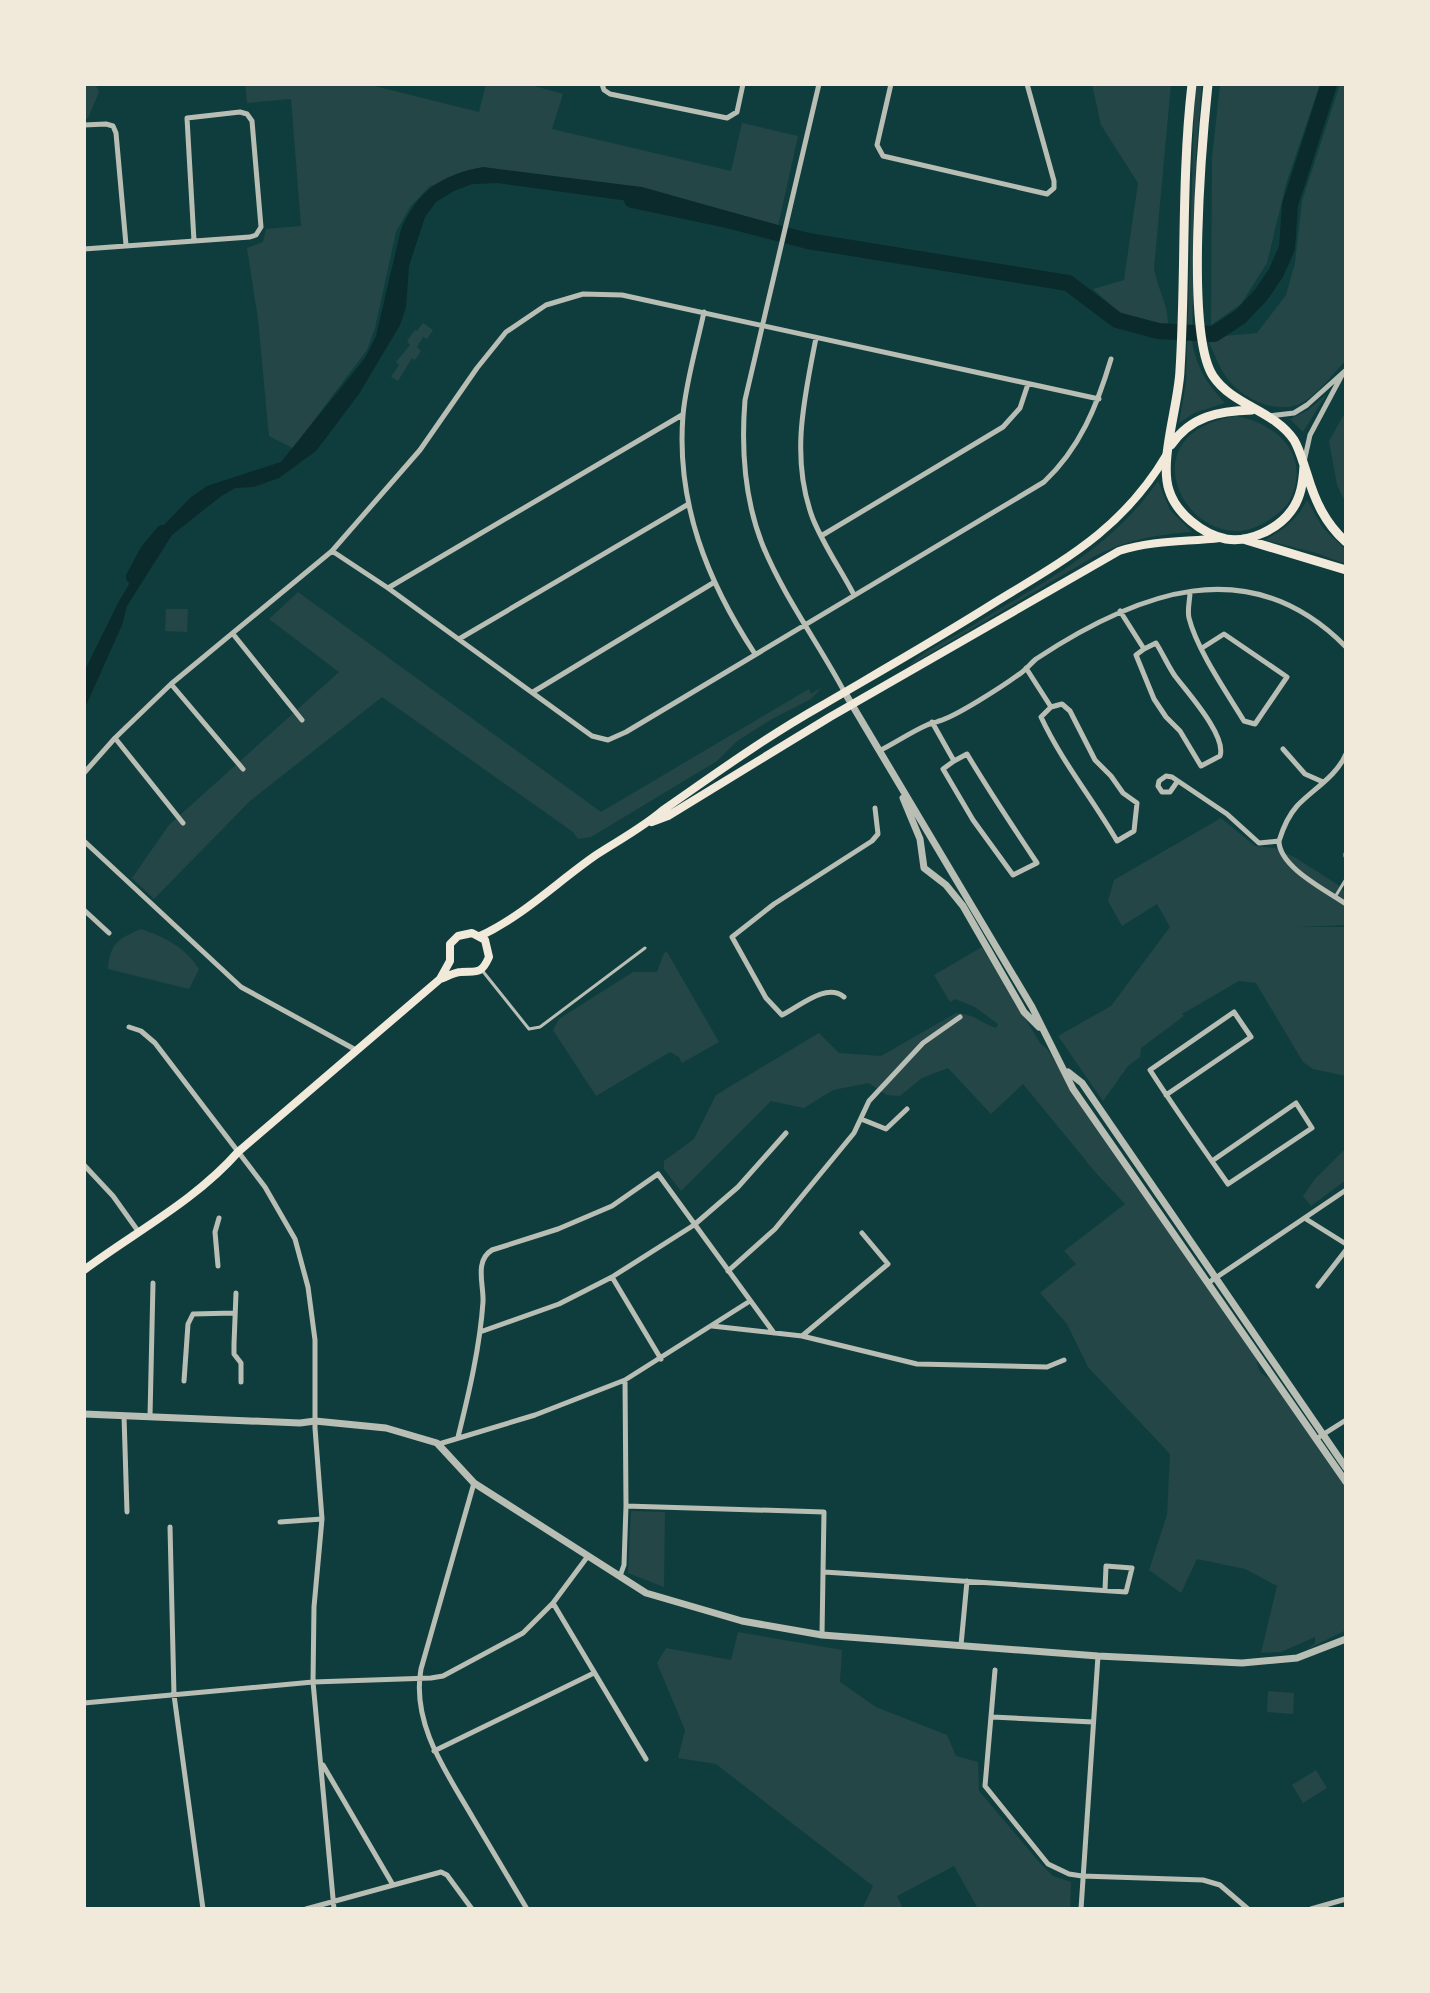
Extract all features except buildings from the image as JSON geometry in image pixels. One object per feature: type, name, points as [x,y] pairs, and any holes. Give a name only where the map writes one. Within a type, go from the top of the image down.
[{"type":"main road","points":[[1192,84],[1184,173],[1178,392],[1166,477],[1176,506],[1187,520],[1224,538]]},
{"type":"main road","points":[[1208,84],[1201,185],[1198,305],[1201,344],[1212,374],[1220,384],[1236,399],[1268,416],[1294,440],[1319,509],[1346,542]]},
{"type":"main road","points":[[648,824],[663,810],[780,730],[1073,555],[1113,524],[1135,501],[1180,433],[1191,424],[1213,413],[1256,410]]},
{"type":"main road","points":[[488,945],[506,924],[598,854],[648,824],[668,816],[851,704],[1119,551],[1163,541],[1240,538],[1263,533],[1280,524],[1293,510],[1302,489],[1304,464]]},
{"type":"main road","points":[[1240,538],[1346,570]]},
{"type":"main road","points":[[480,936],[506,924]]},
{"type":"main road","points":[[440,979],[481,969],[489,957],[488,945],[480,936],[472,933],[458,936],[448,950],[450,961],[460,972]]},
{"type":"main road","points":[[84,1270],[194,1193],[224,1168],[238,1152],[440,979],[450,961]]},
{"type":"street","points":[[602,84],[610,94],[727,118],[737,112],[743,84]]},
{"type":"street","points":[[819,84],[744,412],[747,492],[764,548],[878,751],[1032,1007],[1063,1068],[1082,1083],[1212,1281],[1319,1436],[1346,1482]]},
{"type":"street","points":[[891,84],[877,145],[878,152],[883,156],[1047,194],[1054,188],[1054,181],[1027,84]]},
{"type":"street","points":[[84,249],[194,241],[256,235],[261,227],[252,121],[247,114],[240,112],[187,118],[194,241]]},
{"type":"street","points":[[84,125],[106,124],[113,126],[116,133],[126,245]]},
{"type":"street","points":[[84,773],[171,684],[332,551],[420,450],[506,332],[546,305],[583,294],[622,295],[1099,399]]},
{"type":"street","points":[[704,312],[683,414],[687,505],[713,583],[755,654]]},
{"type":"street","points":[[816,337],[804,403],[800,460],[808,504],[821,536],[854,595]]},
{"type":"street","points":[[332,551],[592,736],[608,740],[1044,482],[1070,455],[1099,399],[1111,359]]},
{"type":"street","points":[[1268,416],[1294,413],[1344,372]]},
{"type":"street","points":[[1304,464],[1310,435],[1344,372]]},
{"type":"street","points":[[821,536],[1003,427],[1020,408],[1028,384]]},
{"type":"street","points":[[388,588],[683,414]]},
{"type":"street","points":[[459,639],[687,505]]},
{"type":"street","points":[[533,692],[713,583]]},
{"type":"street","points":[[878,751],[932,722],[940,721],[1033,661],[1120,611],[1159,597],[1228,589],[1261,594],[1317,623],[1346,647]]},
{"type":"street","points":[[1190,592],[1189,617],[1202,648],[1244,721],[1255,724],[1287,677],[1224,634],[1202,648]]},
{"type":"street","points":[[1120,611],[1144,649]]},
{"type":"street","points":[[233,634],[302,720]]},
{"type":"street","points":[[1156,643],[1173,673],[1195,698],[1221,746],[1220,756],[1201,766],[1180,731],[1166,717],[1154,699],[1136,655],[1144,649],[1156,643]]},
{"type":"street","points":[[1026,668],[1051,707]]},
{"type":"street","points":[[171,684],[243,769]]},
{"type":"street","points":[[1062,704],[1070,711],[1095,760],[1123,793],[1137,803],[1134,831],[1117,841],[1090,794],[1078,784],[1056,749],[1041,717],[1051,707],[1062,704]]},
{"type":"street","points":[[932,722],[954,761]]},
{"type":"street","points":[[115,738],[183,823]]},
{"type":"street","points":[[1283,749],[1305,774],[1323,782]]},
{"type":"street","points":[[967,754],[980,780],[1037,863],[1013,875],[973,820],[943,769],[954,761],[967,754]]},
{"type":"street","points":[[1346,754],[1338,768],[1296,808],[1285,824],[1279,841],[1281,855],[1290,865],[1346,904]]},
{"type":"street","points":[[1177,782],[1227,814],[1259,843],[1279,841]]},
{"type":"street","points":[[902,792],[906,810],[920,839],[924,868],[946,885],[963,906],[1024,1012],[1042,1030]]},
{"type":"street","points":[[844,997],[838,992],[828,991],[782,1015],[766,998],[732,937],[774,904],[872,841],[878,834],[875,808]]},
{"type":"street","points":[[84,841],[241,987],[356,1050]]},
{"type":"street","points":[[935,877],[942,875],[946,864]]},
{"type":"street","points":[[84,910],[109,933]]},
{"type":"street","points":[[1166,1095],[1251,1037],[1234,1012],[1150,1070],[1166,1095],[1228,1184],[1312,1128],[1296,1103],[1212,1161]]},
{"type":"street","points":[[728,1271],[775,1229],[854,1133],[869,1101],[923,1043],[960,1017]]},
{"type":"street","points":[[129,1027],[148,1035],[265,1187],[295,1239],[301,1260],[313,1314],[315,1421],[322,1519],[314,1607],[313,1682],[333,1905]]},
{"type":"street","points":[[861,1119],[886,1129],[907,1109]]},
{"type":"street","points":[[480,1332],[542,1312],[612,1277],[694,1225],[738,1187],[786,1133]]},
{"type":"street","points":[[84,1165],[113,1196],[138,1231]]},
{"type":"street","points":[[458,1437],[480,1332],[483,1298],[481,1265],[487,1252],[558,1229],[612,1206],[658,1174],[774,1333]]},
{"type":"street","points":[[1212,1281],[1346,1190]]},
{"type":"street","points":[[218,1266],[215,1232],[219,1218]]},
{"type":"street","points":[[1306,1219],[1346,1247],[1318,1286]]},
{"type":"street","points":[[802,1336],[888,1264],[862,1233]]},
{"type":"street","points":[[612,1277],[661,1359]]},
{"type":"street","points":[[150,1416],[153,1283]]},
{"type":"street","points":[[236,1293],[234,1354],[241,1363],[241,1382]]},
{"type":"street","points":[[439,1444],[535,1415],[625,1380],[750,1301]]},
{"type":"street","points":[[184,1381],[188,1324],[193,1314],[234,1313]]},
{"type":"street","points":[[712,1326],[802,1336],[917,1364],[1047,1367],[1064,1360]]},
{"type":"street","points":[[620,1577],[624,1565],[626,1506],[625,1380]]},
{"type":"street","points":[[84,1414],[300,1423],[315,1421],[386,1428],[416,1436],[439,1444],[474,1483],[646,1593],[742,1621],[822,1635],[1098,1656],[1262,1662],[1312,1654],[1346,1639]]},
{"type":"street","points":[[124,1416],[127,1512]]},
{"type":"street","points":[[1319,1436],[1346,1420]]},
{"type":"street","points":[[1319,1436],[1346,1468]]},
{"type":"street","points":[[474,1483],[419,1679],[423,1714],[434,1751],[527,1909]]},
{"type":"street","points":[[626,1506],[824,1512],[822,1635]]},
{"type":"street","points":[[280,1522],[322,1519]]},
{"type":"street","points":[[170,1527],[174,1695],[203,1909]]},
{"type":"street","points":[[84,1703],[313,1682],[443,1676],[523,1633],[553,1603],[588,1556]]},
{"type":"street","points":[[824,1572],[1126,1592],[1132,1568],[1106,1566],[1105,1590]]},
{"type":"street","points":[[961,1645],[967,1581]]},
{"type":"street","points":[[553,1603],[646,1759]]},
{"type":"street","points":[[1081,1909],[1098,1656]]},
{"type":"street","points":[[995,1670],[985,1786],[1048,1864],[1069,1874],[1082,1876],[1203,1880],[1220,1885],[1248,1909]]},
{"type":"street","points":[[434,1751],[594,1673]]},
{"type":"street","points":[[992,1717],[1093,1722]]},
{"type":"street","points":[[321,1761],[393,1885]]},
{"type":"street","points":[[306,1909],[333,1905],[444,1872],[472,1909]]},
{"type":"street","points":[[1311,1909],[1346,1899]]},
{"type":"lane","points":[[1335,897],[1346,879]]},
{"type":"lane","points":[[481,969],[529,1029],[540,1027],[645,948]]},
{"type":"shaded area","points":[[84,84],[95,84],[99,92],[88,118],[84,119]]},
{"type":"shaded area","points":[[245,84],[366,84],[479,112],[486,84],[527,84],[563,94],[552,129],[731,171],[742,123],[798,136],[778,226],[606,184],[514,171],[472,172],[430,186],[410,207],[396,232],[375,328],[367,350],[293,448],[269,436],[258,319],[247,248],[263,242],[266,229],[301,226],[291,99],[247,103]]},
{"type":"shaded area","points":[[1092,84],[1171,84],[1154,269],[1168,325],[1121,314],[1093,289],[1124,280],[1138,183],[1101,125]]},
{"type":"shaded area","points":[[1195,84],[1202,84],[1196,155],[1192,341],[1203,375],[1225,403],[1194,413],[1179,423],[1186,383]]},
{"type":"shaded area","points":[[1220,84],[1320,84],[1286,184],[1267,263],[1241,304],[1211,325],[1212,158]]},
{"type":"shaded area","points":[[1340,84],[1346,84],[1346,360],[1305,401],[1295,406],[1274,407],[1252,399],[1234,386],[1209,343],[1224,336],[1257,333],[1286,295],[1295,263],[1302,201]]},
{"type":"shaded area","points":[[483,167],[642,187],[774,224],[772,234],[694,210],[498,183],[472,184],[436,202],[425,217],[409,266],[406,307],[400,325],[359,394],[316,451],[279,478],[253,487],[235,488],[172,535],[127,606],[122,625],[84,710],[84,672],[117,605],[162,527],[190,498],[207,486],[281,462],[365,358],[376,336],[401,229],[415,204],[444,179]]},
{"type":"shaded area","points":[[423,323],[433,330],[427,339],[423,337],[417,347],[421,351],[415,360],[412,358],[398,381],[391,377],[399,365],[396,362],[410,345],[407,341]]},
{"type":"shaded area","points":[[1326,395],[1303,432],[1290,419],[1308,410]]},
{"type":"shaded area","points":[[1346,411],[1346,504],[1337,485],[1329,441]]},
{"type":"shaded area","points":[[1236,416],[1251,420],[1276,434],[1293,455],[1296,468],[1291,498],[1283,509],[1264,523],[1238,531],[1214,526],[1194,512],[1180,492],[1175,469],[1181,446],[1200,428]]},
{"type":"shaded area","points":[[1158,481],[1170,510],[1192,532],[1142,539],[1095,556],[909,666],[929,650],[1072,564],[1118,527]]},
{"type":"shaded area","points":[[1307,500],[1323,528],[1346,550],[1346,564],[1265,540],[1289,523]]},
{"type":"shaded area","points":[[298,592],[601,812],[809,689],[811,694],[822,687],[811,699],[737,741],[717,761],[591,837],[578,839],[573,832],[382,697],[250,801],[154,899],[132,878],[169,825],[339,672],[269,619]]},
{"type":"shaded area","points":[[166,609],[188,609],[187,632],[165,631]]},
{"type":"shaded area","points":[[1221,818],[1255,846],[1274,848],[1296,858],[1346,893],[1346,925],[1298,927],[1346,927],[1346,1076],[1313,1069],[1303,1062],[1256,983],[1239,981],[1182,1014],[1184,1016],[1141,1048],[1140,1057],[1128,1066],[1103,1101],[1058,1036],[1111,1006],[1170,927],[1157,904],[1122,926],[1108,901],[1114,880]]},
{"type":"shaded area","points":[[141,929],[174,944],[194,962],[199,969],[189,989],[108,969],[117,943]]},
{"type":"shaded area","points":[[982,947],[1040,1043],[1257,1360],[1261,1372],[1271,1379],[1346,1488],[1346,1630],[1306,1650],[1315,1643],[1315,1637],[1281,1652],[1261,1653],[1277,1586],[1245,1569],[1197,1559],[1181,1593],[1149,1570],[1167,1515],[1170,1454],[1088,1367],[1067,1324],[1040,1293],[1076,1264],[1064,1251],[1125,1204],[1023,1084],[991,1114],[948,1068],[922,1078],[900,1096],[887,1095],[869,1083],[833,1090],[804,1108],[771,1101],[681,1191],[664,1169],[664,1161],[694,1139],[716,1095],[819,1033],[839,1053],[881,1056],[956,1013],[972,1016],[996,1028],[998,1024],[975,1007],[955,999],[950,1002],[934,975]]},
{"type":"shaded area","points":[[667,952],[719,1042],[682,1063],[670,1052],[596,1096],[553,1030],[559,1019],[633,972],[657,972]]},
{"type":"shaded area","points":[[1346,1148],[1346,1180],[1311,1206],[1303,1196],[1315,1179]]},
{"type":"shaded area","points":[[631,1511],[665,1512],[664,1587],[628,1573]]},
{"type":"shaded area","points":[[738,1632],[842,1650],[840,1682],[876,1707],[947,1735],[956,1756],[978,1762],[979,1791],[1053,1876],[1071,1882],[1070,1909],[975,1909],[977,1907],[954,1866],[897,1896],[903,1909],[862,1909],[873,1886],[716,1764],[678,1758],[685,1730],[657,1663],[666,1648],[731,1660]]},
{"type":"shaded area","points":[[1268,1691],[1294,1693],[1293,1714],[1267,1712]]},
{"type":"shaded area","points":[[1316,1770],[1327,1788],[1303,1803],[1292,1785]]},
{"type":"waterway","points":[[632,200],[808,241],[1068,283],[1117,320],[1158,331],[1214,334],[1240,317],[1276,273],[1287,248],[1290,205],[1329,84]]},
{"type":"waterway","points":[[134,577],[148,551],[163,533]]}]
